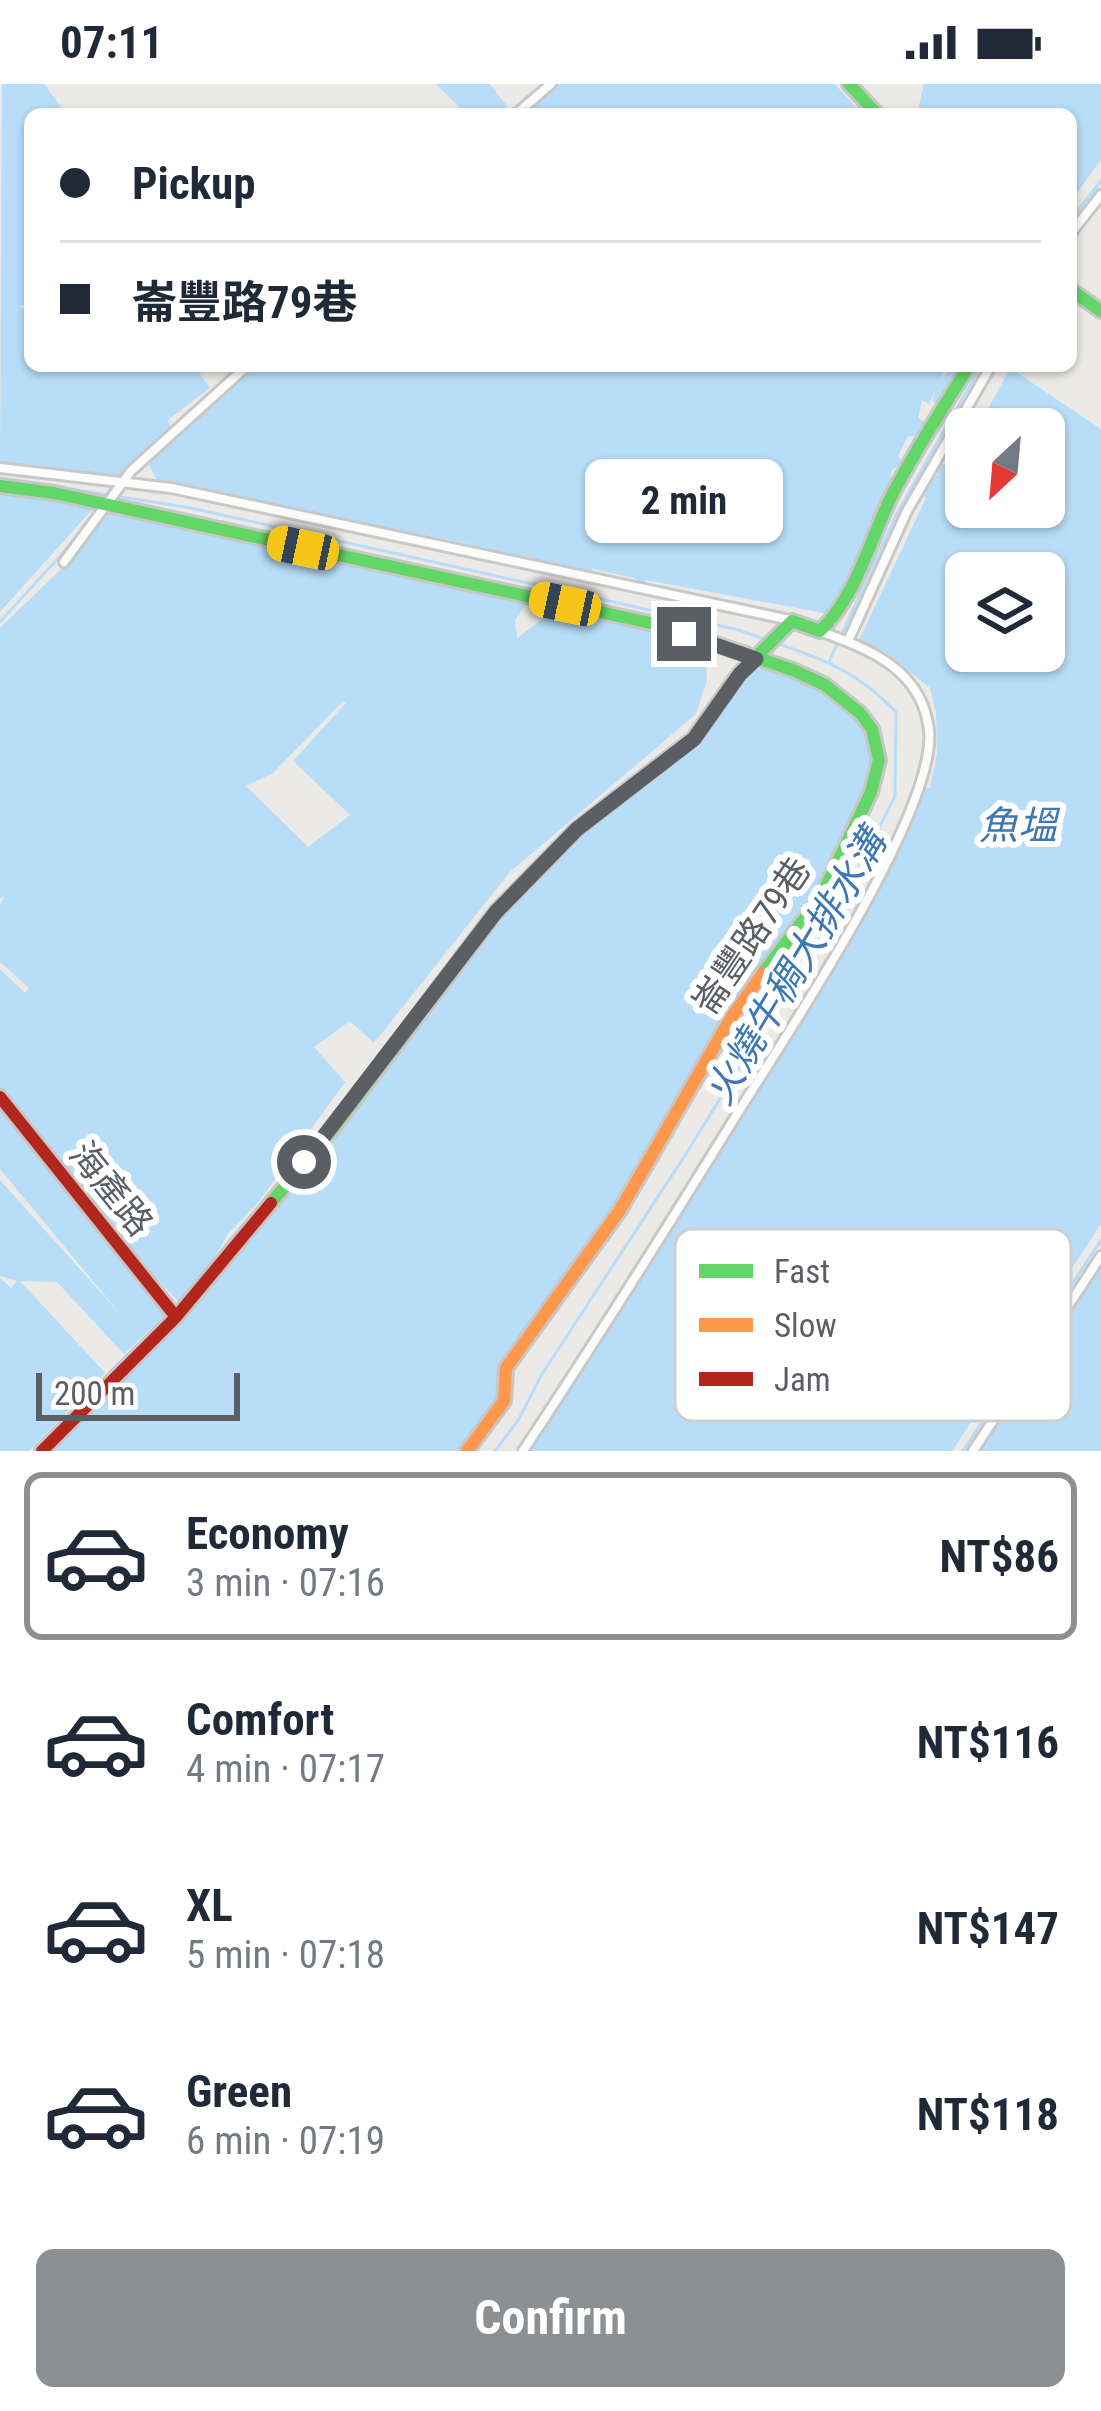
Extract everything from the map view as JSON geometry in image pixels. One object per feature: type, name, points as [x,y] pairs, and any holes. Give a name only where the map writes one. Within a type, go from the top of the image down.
[{"type":"street","points":[[523,108],[551,84]]},
{"type":"street","points":[[849,84],[871,108]]},
{"type":"street","points":[[1077,225],[1101,195]]},
{"type":"street","points":[[64,562],[121,483],[241,372]]},
{"type":"street","points":[[820,631],[842,604],[888,502],[965,372]]},
{"type":"street","points":[[848,641],[907,511],[988,372]]},
{"type":"street","points":[[0,468],[237,501],[791,621],[890,662],[912,683],[925,708],[930,735],[917,794],[819,985],[523,1451]]},
{"type":"street","name":"崙豐路79巷","points":[[0,486],[655,624],[825,685],[860,713],[878,745],[871,793],[820,897],[731,1018],[620,1210],[506,1368],[504,1401],[467,1451]]},
{"type":"street","points":[[42,1451],[176,1317],[334,1126],[496,912],[577,829],[694,739],[740,674],[791,621]]},
{"type":"street","name":"海產路","points":[[0,1097],[176,1317]]},
{"type":"street","points":[[1071,1302],[1101,1256]]},
{"type":"street","points":[[973,1451],[993,1421]]},
{"type":"water","points":[[2,84],[44,84],[62,108],[24,108],[24,304],[19,306],[24,309],[24,372],[202,372],[210,388],[168,420],[172,434],[238,372],[944,372],[941,381],[946,372],[955,372],[938,406],[932,401],[935,391],[929,404],[922,400],[918,418],[930,425],[920,437],[908,436],[898,456],[902,462],[891,471],[890,491],[884,495],[836,605],[824,613],[646,580],[643,584],[593,569],[587,573],[531,561],[531,556],[522,559],[468,548],[469,544],[158,482],[146,459],[125,479],[0,463]]},
{"type":"water","points":[[436,84],[490,84],[507,106],[504,108],[460,108]]},
{"type":"water","points":[[549,84],[835,84],[857,108],[524,108]]},
{"type":"water","points":[[924,84],[1101,84],[1101,160],[1077,193],[1077,108],[918,108]]},
{"type":"water","name":"魚塭","points":[[1008,372],[1016,372],[1101,429],[1101,1224],[1071,1270],[1071,1229],[675,1229],[675,1421],[972,1421],[952,1451],[528,1451],[850,945],[930,788],[937,753],[930,688],[885,652],[859,640],[926,498],[921,494],[932,473],[939,475],[934,470],[939,462],[945,465],[945,528],[1065,528],[1065,408],[988,408]]},
{"type":"water","points":[[0,490],[98,503],[0,612]]},
{"type":"water","points":[[103,508],[528,601],[515,621],[517,638],[558,608],[591,609],[685,640],[706,663],[707,680],[696,714],[510,872],[374,1043],[350,1021],[314,1047],[345,1082],[260,1200],[228,1234],[191,1297],[322,1141],[476,937],[569,843],[710,724],[754,669],[781,667],[835,690],[861,715],[875,755],[843,843],[817,897],[788,928],[623,1199],[504,1365],[500,1397],[463,1451],[49,1451],[184,1307],[122,1243],[173,1308],[124,1354],[57,1282],[20,1281],[105,1373],[29,1451],[0,1451],[0,1278],[11,1288],[17,1281],[0,1276],[0,1180],[122,1316],[0,1169],[0,969],[25,993],[29,988],[0,962],[0,904],[4,898],[0,898],[0,628],[63,567]],"holes":[[[346,703],[293,761],[350,815],[308,847],[246,786],[273,773]]]},
{"type":"water","points":[[1101,1264],[1101,1451],[975,1451],[995,1421],[1071,1421],[1071,1309]]},
{"type":"waterway","points":[[1077,211],[1101,181]]},
{"type":"waterway","points":[[829,662],[896,515],[978,372]]},
{"type":"waterway","name":"火燒牛稠大排水溝","points":[[0,478],[191,508],[767,640]]},
{"type":"waterway","points":[[0,622],[79,535]]},
{"type":"waterway","name":"火燒牛稠大排水溝","points":[[495,1451],[842,902],[895,796],[896,712],[841,669],[776,643]]},
{"type":"waterway","points":[[1071,1286],[1101,1240]]},
{"type":"waterway","points":[[963,1451],[983,1421]]},
{"type":"traffic: fast","points":[[849,84],[871,108]]},
{"type":"traffic: fast","points":[[1077,294],[1101,311]]},
{"type":"traffic: fast","points":[[271,1203],[496,912],[577,829],[694,738],[739,674],[792,621],[820,631],[833,617],[853,585],[900,480],[965,372]]},
{"type":"traffic: fast","points":[[0,486],[54,493],[655,624],[825,685],[872,729],[879,760],[871,792],[821,897],[763,973]]},
{"type":"traffic: slow","points":[[467,1451],[504,1401],[506,1368],[620,1210],[731,1018],[763,973]]},
{"type":"traffic: jam","points":[[0,1097],[176,1317]]},
{"type":"traffic: jam","points":[[42,1451],[176,1317],[271,1203]]},
{"type":"route","points":[[304,1162],[496,912],[577,829],[694,739],[756,659],[684,634]]}]
